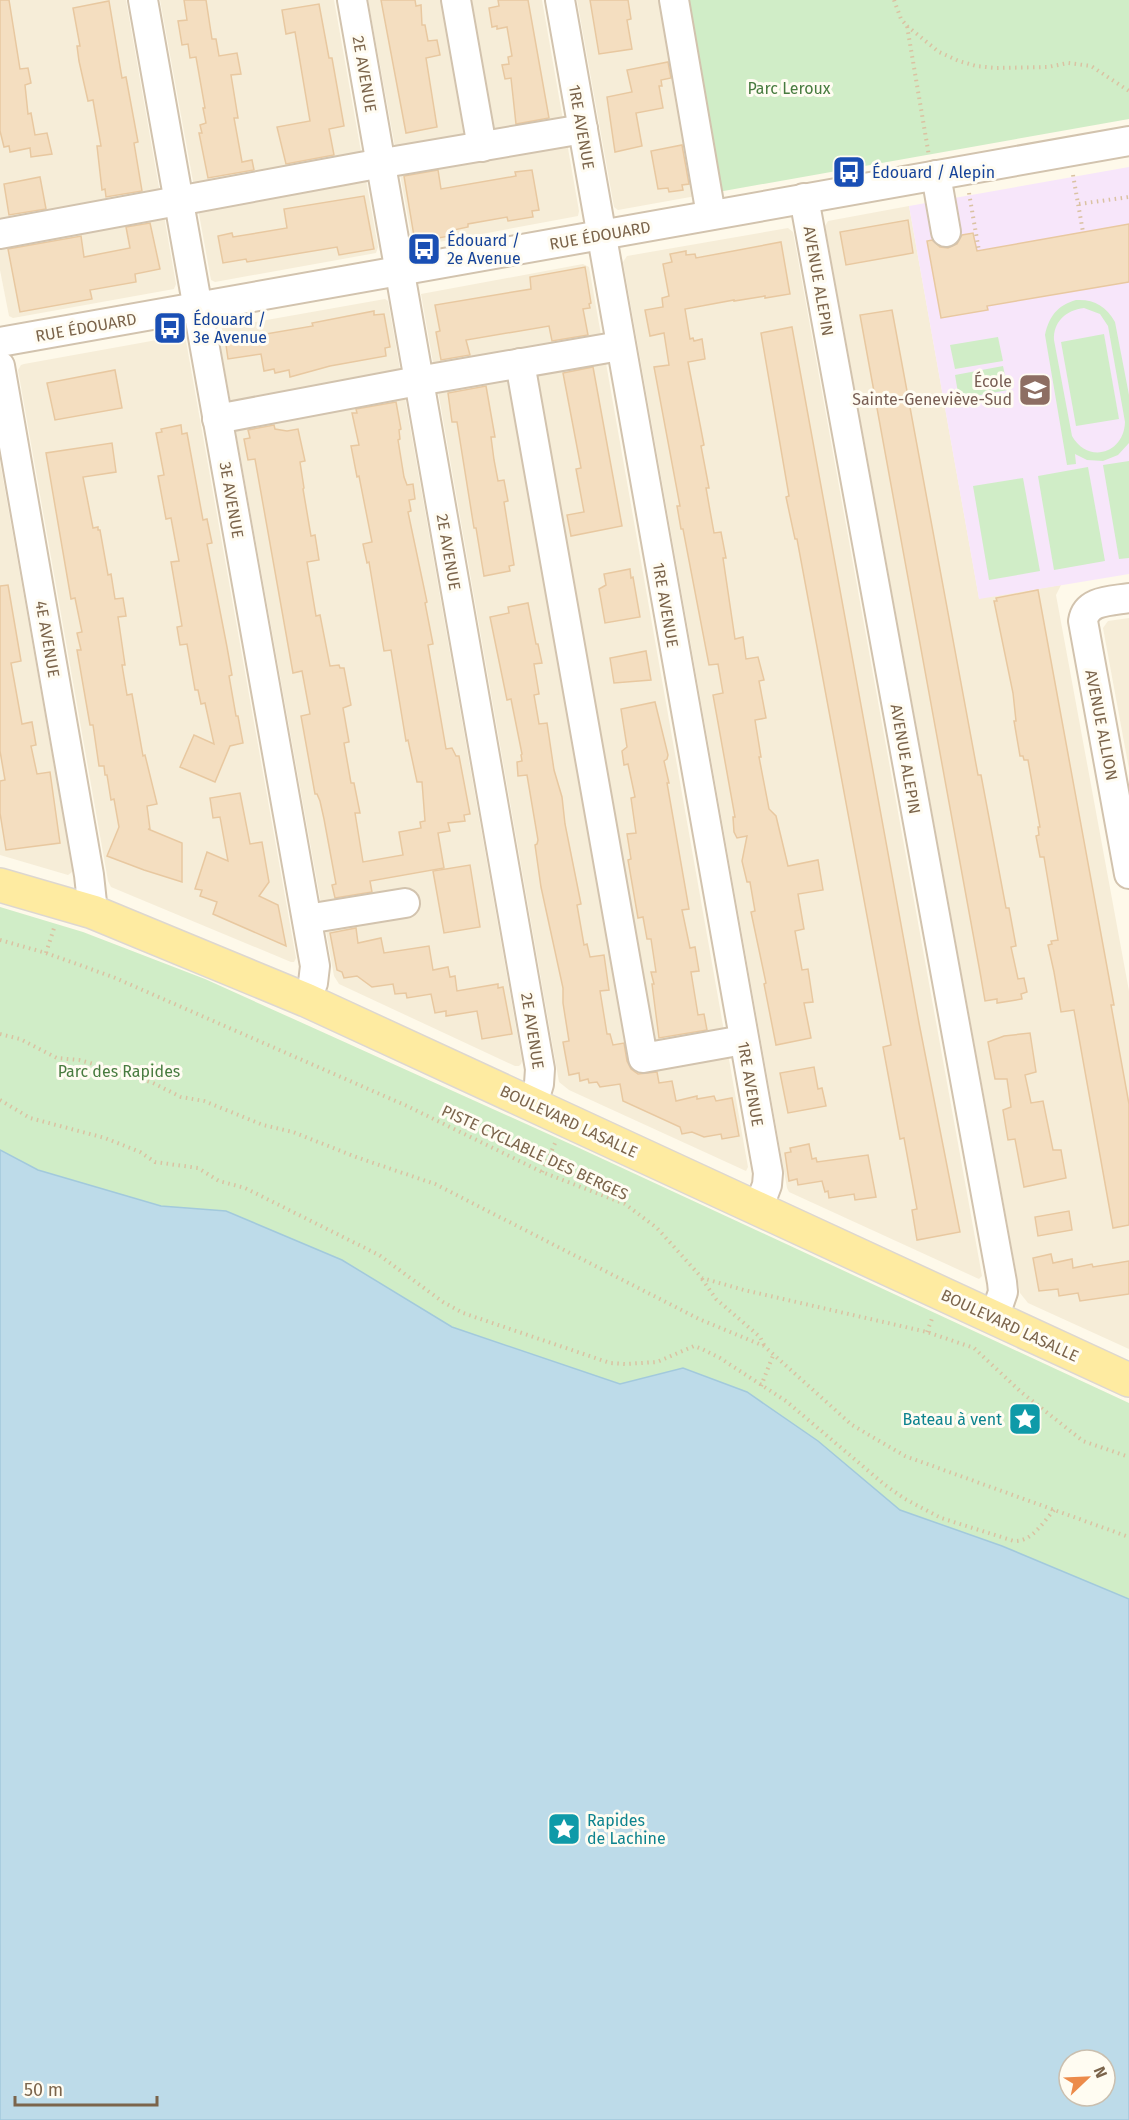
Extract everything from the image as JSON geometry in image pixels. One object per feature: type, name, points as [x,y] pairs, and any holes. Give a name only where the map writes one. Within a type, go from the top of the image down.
[{"type":"main road","name":"BOULEVARD LASALLE","points":[[0,885],[93,912],[306,1000],[1129,1380]]},
{"type":"street","name":"3E AVENUE","points":[[143,0],[315,966],[313,983],[306,1000]]},
{"type":"street","name":"2E AVENUE","points":[[352,0],[540,1069],[539,1084],[533,1104]]},
{"type":"street","points":[[456,0],[482,147]]},
{"type":"street","name":"1RE AVENUE","points":[[560,0],[768,1179],[758,1209]]},
{"type":"street","points":[[674,0],[711,215]]},
{"type":"street","points":[[0,234],[583,129]]},
{"type":"street","name":"RUE ÉDOUARD","points":[[0,342],[804,198],[933,166],[1129,141]]},
{"type":"street","points":[[933,166],[946,232]]},
{"type":"street","name":"AVENUE ALEPIN","points":[[804,198],[1003,1288],[994,1318]]},
{"type":"street","points":[[217,419],[620,346]]},
{"type":"street","points":[[520,363],[643,1058],[743,1040]]},
{"type":"street","name":"4E AVENUE","points":[[0,366],[87,863],[93,912]]},
{"type":"street","name":"AVENUE ALLION","points":[[1129,598],[1098,604],[1090,607],[1084,613],[1084,632],[1129,874]]},
{"type":"street","points":[[307,919],[405,903]]},
{"type":"path","points":[[894,0],[901,19],[907,26],[939,52],[959,61],[996,68],[1048,67],[1068,63],[1091,66],[1129,91]]},
{"type":"path","points":[[907,26],[933,166]]},
{"type":"path","points":[[1073,175],[1083,232]]},
{"type":"path","points":[[969,193],[979,251]]},
{"type":"path","points":[[1079,204],[1129,197]]},
{"type":"path","points":[[46,953],[58,915]]},
{"type":"path","name":"PISTE CYCLABLE DES BERGES","points":[[0,940],[94,969],[407,1106],[542,1172],[625,1204],[657,1228],[702,1278],[716,1299],[760,1337],[764,1346]]},
{"type":"path","points":[[0,1034],[20,1039],[57,1058],[79,1060],[153,1083],[181,1097],[204,1101],[263,1125],[293,1132],[356,1157],[435,1184],[699,1319],[764,1346],[852,1425],[905,1456],[1129,1537]]},
{"type":"path","points":[[0,1100],[30,1118],[105,1138],[140,1152],[155,1161],[198,1168],[219,1181],[244,1188],[378,1256],[443,1302],[463,1313],[610,1363],[657,1362],[694,1346],[720,1358],[786,1401],[885,1485],[922,1510],[941,1518],[1014,1541],[1022,1541],[1028,1539],[1055,1509]]},
{"type":"path","points":[[542,1172],[560,1132]]},
{"type":"path","points":[[702,1278],[744,1290],[927,1332],[974,1348],[1021,1392],[1083,1441],[1129,1457]]},
{"type":"path","points":[[760,1386],[774,1353]]},
{"type":"shaded area","points":[[0,0],[126,0],[176,284],[174,289],[13,318],[9,316],[0,270]]},
{"type":"shaded area","points":[[160,0],[334,0],[378,247],[376,253],[215,282],[211,280]]},
{"type":"shaded area","points":[[368,0],[542,0],[579,211],[578,216],[413,245]]},
{"type":"shaded area","points":[[577,0],[683,0],[718,192],[618,210],[614,207]]},
{"type":"shaded area","name":"École Sainte-Geneviève-Sud","points":[[1129,167],[1129,574],[979,599],[909,206]]},
{"type":"shaded area","points":[[909,206],[979,598],[1061,585],[1056,595],[1129,991],[1129,1349],[1028,1303],[1020,1293],[825,226],[828,221]]},
{"type":"shaded area","points":[[788,228],[793,232],[982,1276],[979,1279],[789,1192],[787,1188],[623,262],[627,256]]},
{"type":"shaded area","points":[[583,264],[589,267],[748,1167],[746,1171],[569,1090],[559,1082],[421,294]]},
{"type":"shaded area","points":[[385,299],[388,301],[522,1061],[519,1066],[339,984],[334,976],[218,332],[222,328]]},
{"type":"shaded area","points":[[179,336],[185,337],[186,341],[296,958],[294,962],[111,887],[108,881],[18,370],[24,364]]},
{"type":"shaded area","points":[[0,462],[72,867],[72,872],[68,875],[0,855]]},
{"type":"shaded area","points":[[1129,618],[1129,769],[1103,628],[1108,621]]},
{"type":"green space","name":"Parc Leroux","points":[[683,0],[1129,0],[1129,119],[718,192]]},
{"type":"green space","points":[[1076,300],[1094,302],[1108,312],[1115,322],[1129,395],[1129,443],[1118,455],[1103,461],[1087,460],[1075,454],[1076,464],[1067,465],[1045,335],[1055,312]],"holes":[[[1084,308],[1100,314],[1108,326],[1125,422],[1119,442],[1112,448],[1096,452],[1079,445],[1072,436],[1054,334],[1058,322],[1072,311]]]},
{"type":"green space","points":[[1104,334],[1119,419],[1076,426],[1061,342]]},
{"type":"green space","points":[[998,337],[1003,361],[955,369],[950,345]]},
{"type":"green space","points":[[1003,366],[1008,390],[959,399],[955,375]]},
{"type":"green space","points":[[1129,461],[1129,558],[1119,559],[1103,465]]},
{"type":"green space","points":[[1088,467],[1105,561],[1054,570],[1038,476]]},
{"type":"green space","points":[[1023,478],[1040,571],[989,580],[973,486]]},
{"type":"green space","name":"Rapides de Lachine","points":[[0,907],[83,932],[205,979],[577,1147],[1129,1403],[1129,2120],[0,2120]]},
{"type":"water","name":"Rapides de Lachine","points":[[0,1150],[38,1170],[161,1206],[226,1211],[342,1260],[452,1327],[620,1384],[683,1368],[747,1392],[818,1441],[900,1510],[1002,1546],[1129,1599],[1129,2120],[0,2120]]},
{"type":"building","points":[[0,0],[9,0],[20,69],[28,68],[31,83],[25,85],[28,114],[31,113],[35,135],[47,133],[52,154],[31,157],[30,148],[10,152],[9,146],[4,147],[0,131]]},
{"type":"building","points":[[184,0],[206,0],[212,39],[216,39],[219,56],[237,53],[241,74],[231,75],[238,118],[234,118],[242,162],[252,160],[254,170],[208,178],[199,133],[202,133],[200,125],[206,123],[196,57],[190,58],[188,44],[182,45],[178,21],[187,20]]},
{"type":"building","points":[[381,0],[415,0],[416,6],[421,5],[422,25],[425,25],[428,41],[437,40],[440,55],[426,58],[437,127],[406,133]]},
{"type":"building","points":[[498,0],[528,0],[549,118],[516,124],[511,78],[505,79],[502,65],[509,64],[508,57],[512,56],[507,27],[497,29],[497,26],[492,27],[489,8],[499,6]]},
{"type":"building","points":[[590,0],[628,0],[631,19],[627,20],[632,49],[599,54]]},
{"type":"building","points":[[109,1],[122,78],[126,77],[138,142],[134,143],[142,191],[106,197],[105,189],[102,190],[97,146],[101,146],[93,100],[88,101],[79,61],[77,46],[80,46],[73,8]]},
{"type":"building","points":[[319,4],[329,58],[332,58],[344,126],[329,129],[334,155],[286,164],[277,127],[310,121],[295,32],[286,34],[282,10]]},
{"type":"building","points":[[668,62],[671,78],[661,80],[662,86],[659,86],[663,108],[636,113],[642,146],[615,152],[607,97],[632,92],[627,70]]},
{"type":"building","points":[[682,145],[689,184],[682,185],[683,190],[669,192],[668,188],[658,189],[651,151]]},
{"type":"building","points":[[438,170],[441,189],[516,176],[515,172],[532,170],[539,210],[532,211],[533,217],[508,221],[507,217],[468,224],[468,227],[449,231],[450,236],[415,242],[404,176]]},
{"type":"building","points":[[40,177],[46,209],[9,215],[4,184]]},
{"type":"building","points":[[364,196],[374,249],[339,255],[337,247],[247,262],[246,259],[223,263],[218,236],[232,233],[233,237],[287,228],[284,209]]},
{"type":"building","points":[[908,220],[913,253],[846,265],[840,232]]},
{"type":"building","points":[[150,223],[160,269],[135,274],[136,282],[90,290],[92,299],[20,312],[8,249],[81,236],[84,257],[130,248],[126,227]]},
{"type":"building","points":[[1129,224],[1129,282],[987,306],[988,310],[941,318],[927,241],[932,240],[940,247],[948,248],[957,244],[962,235],[973,233],[977,251]]},
{"type":"building","points":[[781,242],[790,294],[734,300],[685,309],[690,339],[693,338],[694,341],[702,339],[705,359],[688,362],[704,445],[701,446],[714,533],[721,532],[726,558],[723,558],[735,639],[743,637],[746,659],[758,657],[764,680],[759,681],[766,718],[755,720],[769,809],[776,816],[788,866],[818,860],[823,890],[798,894],[804,929],[795,931],[802,970],[808,969],[813,1002],[804,1003],[811,1038],[776,1045],[751,912],[755,911],[750,882],[747,882],[742,861],[747,836],[737,838],[734,832],[733,817],[735,817],[713,695],[723,693],[718,664],[709,665],[683,529],[681,529],[677,506],[680,506],[654,367],[669,365],[664,333],[650,336],[645,310],[663,307],[662,298],[669,296],[663,264],[672,262],[670,254],[686,251],[686,255],[695,254],[696,258]]},
{"type":"building","points":[[585,267],[591,303],[590,308],[583,309],[588,335],[552,341],[549,326],[466,340],[470,355],[441,360],[436,332],[440,331],[435,305],[531,289],[530,277]]},
{"type":"building","points":[[892,310],[978,775],[981,775],[1006,908],[1009,908],[1016,946],[1011,947],[1018,979],[1024,978],[1027,992],[1021,994],[1022,999],[997,1003],[997,999],[985,1001],[860,315]]},
{"type":"building","points":[[374,311],[374,315],[384,314],[390,347],[385,348],[386,356],[330,366],[290,377],[289,370],[275,373],[274,369],[264,371],[261,354],[228,359],[225,338],[254,334],[254,336],[313,326],[312,323]]},
{"type":"building","points":[[792,327],[919,1023],[960,1232],[917,1240],[912,1210],[917,1209],[904,1138],[900,1139],[883,1047],[891,1045],[797,539],[795,539],[786,497],[789,496],[761,333]]},
{"type":"building","points":[[593,367],[622,526],[571,536],[567,515],[584,512],[576,469],[581,468],[563,373]]},
{"type":"building","points":[[115,370],[122,408],[55,420],[47,383]]},
{"type":"building","points":[[486,386],[495,437],[491,437],[498,481],[504,480],[508,501],[504,502],[514,565],[509,566],[510,571],[484,576],[457,422],[452,422],[448,393]]},
{"type":"building","points":[[396,402],[401,429],[398,440],[404,477],[407,485],[413,484],[415,499],[409,500],[411,511],[408,512],[427,602],[425,603],[433,644],[428,645],[446,749],[452,748],[456,756],[459,756],[470,814],[464,815],[465,821],[448,823],[450,831],[438,833],[444,868],[370,881],[372,892],[335,898],[332,885],[336,884],[324,819],[320,801],[315,794],[301,716],[310,714],[302,671],[293,673],[255,459],[248,460],[244,439],[250,438],[248,430],[274,425],[275,429],[287,431],[298,429],[305,461],[300,462],[303,489],[311,536],[315,535],[319,560],[307,562],[316,616],[320,615],[330,666],[339,665],[340,668],[344,668],[351,705],[343,708],[349,742],[344,743],[351,783],[354,783],[360,813],[355,813],[363,862],[403,855],[399,832],[421,828],[420,822],[425,821],[422,782],[417,782],[408,740],[406,741],[391,650],[384,651],[369,562],[367,563],[363,544],[372,542],[351,446],[359,445],[352,413],[357,413],[356,409]]},
{"type":"building","points":[[181,425],[182,434],[187,433],[203,520],[207,519],[212,543],[207,544],[232,675],[229,676],[236,716],[238,716],[243,743],[230,746],[215,782],[180,767],[194,735],[214,744],[205,703],[201,704],[198,690],[195,690],[187,644],[180,645],[177,627],[182,626],[171,562],[179,561],[171,518],[166,519],[158,476],[164,475],[156,433],[162,432],[161,429]]},
{"type":"building","points":[[112,443],[116,472],[83,477],[93,528],[98,527],[100,530],[115,599],[123,598],[126,616],[118,617],[125,665],[122,665],[127,695],[132,694],[143,756],[145,755],[157,804],[147,806],[150,829],[148,829],[182,843],[182,882],[107,856],[119,827],[107,775],[105,775],[104,766],[99,766],[93,725],[90,725],[77,650],[81,650],[77,633],[82,632],[75,598],[71,599],[46,453]]},
{"type":"building","points":[[630,569],[640,617],[605,623],[599,589],[606,585],[604,574]]},
{"type":"building","points":[[8,585],[21,661],[11,663],[22,724],[32,722],[36,745],[31,746],[37,774],[50,772],[60,843],[6,850],[0,813],[0,781],[5,780],[0,751],[0,586]]},
{"type":"building","points":[[1038,590],[1114,1005],[1111,1005],[1129,1104],[1129,1225],[1113,1228],[1074,1010],[1061,1012],[1048,945],[1052,944],[1051,941],[1058,940],[1044,857],[1040,857],[1036,836],[1039,835],[1038,827],[1040,827],[1028,760],[1020,756],[1014,721],[1016,721],[1013,693],[994,601],[997,601],[996,598]]},
{"type":"building","points":[[528,603],[542,663],[534,664],[539,694],[534,695],[539,724],[547,723],[554,770],[562,797],[581,904],[577,905],[584,945],[587,944],[590,957],[604,955],[609,990],[600,991],[607,1034],[610,1034],[613,1045],[624,1043],[631,1069],[638,1074],[657,1072],[659,1083],[672,1081],[676,1101],[697,1096],[697,1099],[714,1096],[716,1101],[732,1098],[739,1136],[722,1139],[721,1134],[704,1137],[692,1132],[682,1134],[680,1127],[623,1101],[620,1084],[600,1087],[597,1082],[589,1083],[588,1079],[580,1081],[579,1073],[569,1075],[563,1042],[569,1041],[563,988],[541,887],[535,845],[538,840],[527,775],[518,776],[517,762],[522,761],[522,754],[511,699],[507,700],[490,617],[509,613],[508,607]]},
{"type":"building","points":[[646,651],[651,680],[614,683],[610,658]]},
{"type":"building","points":[[655,702],[668,755],[664,761],[669,783],[667,783],[689,909],[682,910],[690,948],[695,947],[699,971],[691,972],[698,1015],[704,1014],[707,1030],[659,1038],[651,972],[656,972],[651,939],[647,939],[643,917],[638,918],[628,860],[631,859],[627,834],[636,833],[631,798],[635,797],[628,764],[624,765],[622,751],[627,747],[621,709]]},
{"type":"building","points":[[240,793],[250,844],[262,842],[269,882],[259,896],[278,905],[286,946],[213,914],[217,902],[200,896],[202,890],[195,889],[207,852],[228,861],[220,817],[213,818],[210,798]]},
{"type":"building","points":[[470,865],[480,927],[444,933],[433,871]]},
{"type":"building","points":[[356,928],[358,943],[381,938],[384,953],[429,946],[433,970],[448,967],[450,977],[455,976],[457,991],[498,984],[498,988],[503,987],[512,1034],[482,1039],[477,1011],[446,1016],[446,1011],[435,1013],[431,994],[407,998],[406,993],[395,994],[393,984],[372,987],[357,976],[344,978],[342,972],[337,970],[330,933]]},
{"type":"building","points":[[1030,1033],[1036,1072],[1025,1075],[1031,1103],[1043,1101],[1053,1150],[1061,1150],[1066,1178],[1024,1187],[1015,1139],[1008,1140],[1003,1110],[1011,1107],[1007,1079],[995,1079],[988,1042],[1004,1036]]},
{"type":"building","points":[[814,1067],[818,1089],[822,1088],[826,1106],[788,1113],[780,1073]]},
{"type":"building","points":[[809,1144],[812,1159],[816,1158],[817,1162],[868,1155],[876,1197],[855,1200],[854,1194],[829,1198],[822,1181],[798,1185],[797,1179],[789,1181],[785,1153],[791,1152],[790,1148]]},
{"type":"building","points":[[1069,1211],[1072,1230],[1038,1236],[1035,1217]]},
{"type":"building","points":[[1051,1254],[1053,1263],[1072,1259],[1073,1268],[1129,1261],[1129,1294],[1080,1301],[1078,1293],[1059,1296],[1058,1289],[1039,1291],[1033,1258]]},
{"type":"place","name":"Édouard / Alepin","points":[[849,172]]},
{"type":"place","name":"Édouard / 2e Avenue","points":[[424,249]]},
{"type":"place","name":"Édouard / 3e Avenue","points":[[170,328]]},
{"type":"place","name":"École Sainte-Geneviève-Sud","points":[[1035,390]]},
{"type":"place","name":"Bateau à vent","points":[[1025,1419]]},
{"type":"place","name":"Rapides de Lachine","points":[[564,1829]]},
{"type":"park label","name":"Parc des Rapides","points":[[119,1071]]}]
